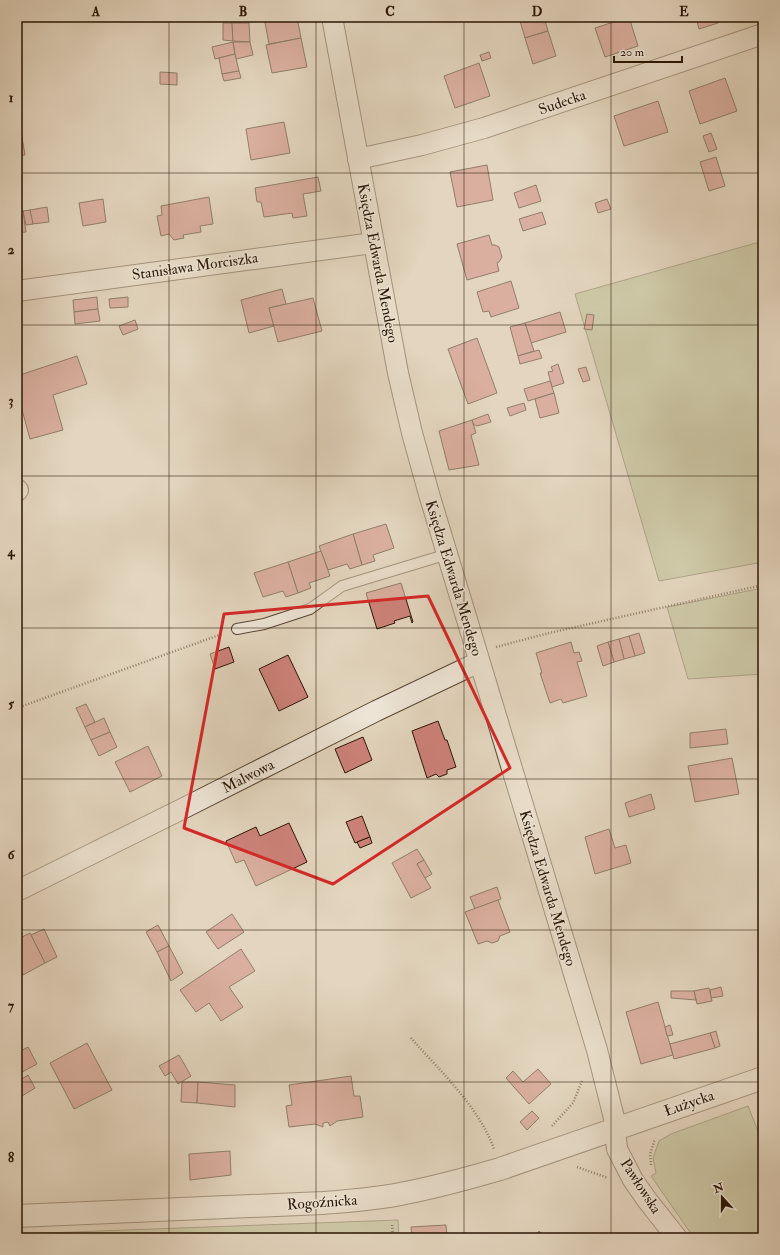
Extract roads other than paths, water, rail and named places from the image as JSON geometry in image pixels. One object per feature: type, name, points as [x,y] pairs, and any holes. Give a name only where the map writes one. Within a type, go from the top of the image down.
[{"type":"street","name":"Księdza Edwarda Mendego","points":[[332,17],[373,243],[398,373],[412,433],[597,1050],[616,1129]]},
{"type":"street","name":"Sudecka","points":[[358,159],[422,145],[484,128],[763,34]]},
{"type":"street","name":"Stanisława Morciszka","points":[[17,290],[373,243]]},
{"type":"street","name":"Malwowa","points":[[17,891],[179,811],[376,711],[478,657]]},
{"type":"street","name":"Łużycka","points":[[616,1129],[763,1078]]},
{"type":"street","name":"Rogoźnicka","points":[[17,1216],[243,1207],[363,1200],[404,1194],[465,1180],[616,1129]]},
{"type":"street","name":"Pawłowska","points":[[616,1129],[617,1148],[625,1165],[648,1200],[677,1238]]},
{"type":"lane","points":[[237,629],[264,624],[310,609],[342,586],[448,554]]}]
